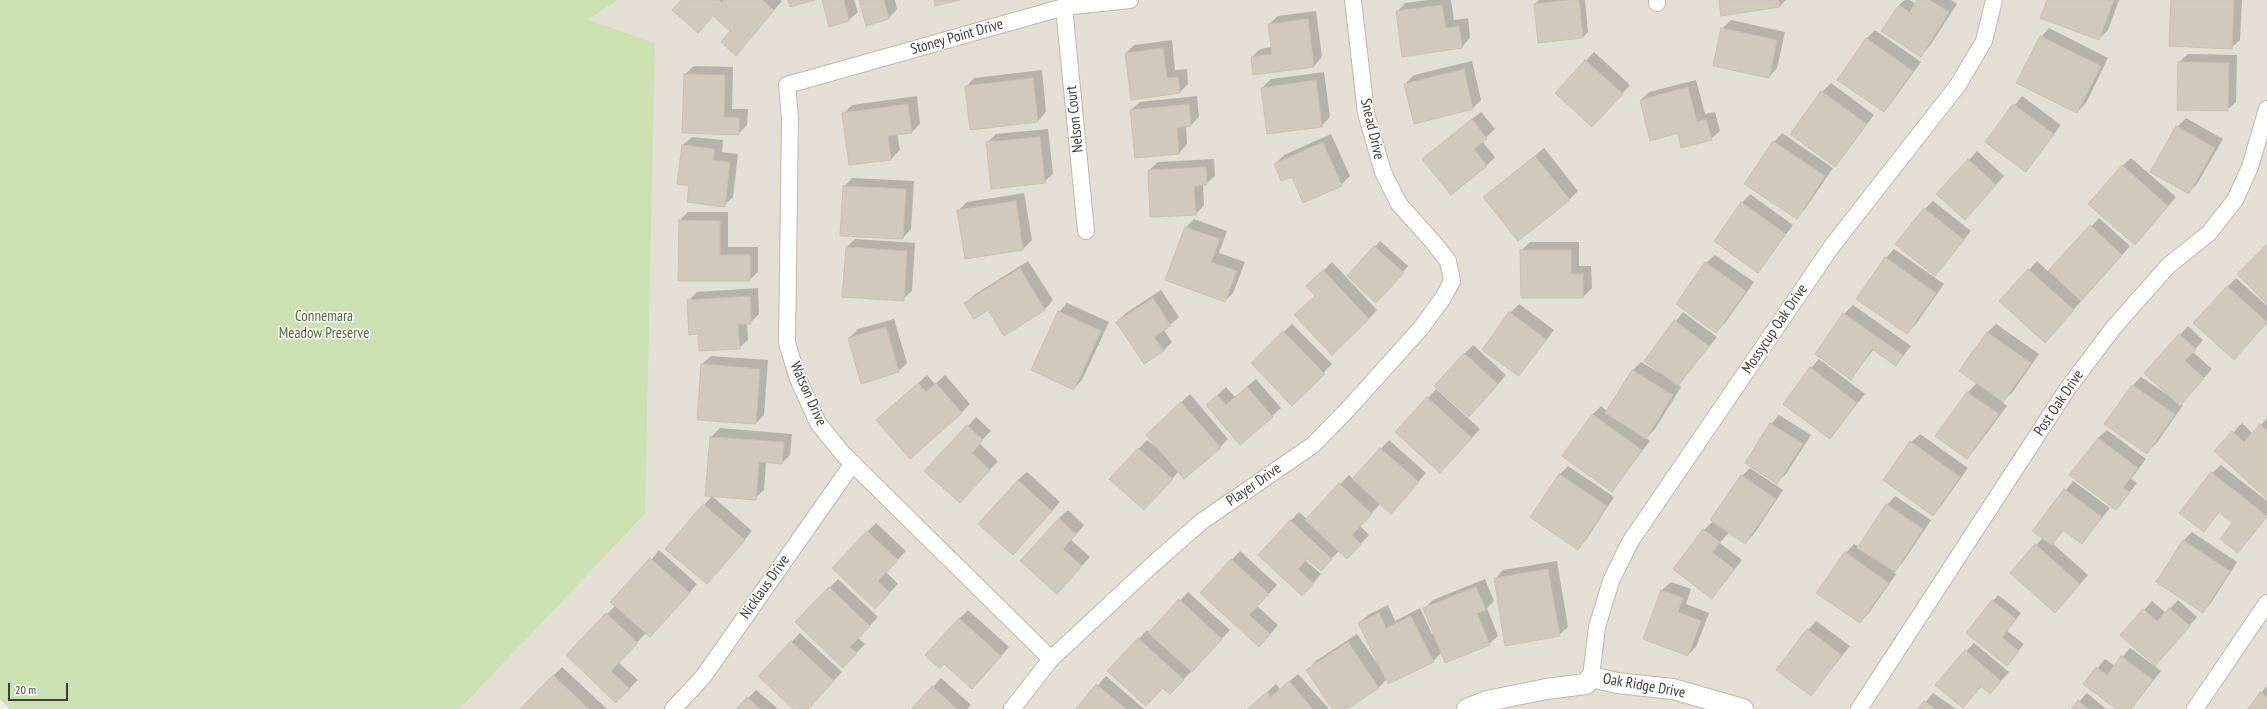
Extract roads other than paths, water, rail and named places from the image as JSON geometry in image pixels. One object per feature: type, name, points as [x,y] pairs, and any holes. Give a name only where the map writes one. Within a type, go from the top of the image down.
[{"type":"street","name":"Stoney Point Drive","points":[[787,85],[1064,7],[1130,0]]},
{"type":"street","name":"Snead Drive","points":[[1353,0],[1366,114],[1383,172],[1399,204],[1433,242]]},
{"type":"street","name":"Mossycup Oak Drive","points":[[1591,676],[1597,627],[1611,581],[1630,542],[1832,246],[1958,85],[1984,41],[1994,0]]},
{"type":"street","name":"Nelson Court","points":[[1064,7],[1086,231]]},
{"type":"street","name":"Watson Drive","points":[[787,85],[790,118],[787,343],[798,379],[818,424],[852,463],[1051,659]]},
{"type":"street","name":"Post Oak Drive","points":[[1859,709],[2068,388],[2114,327],[2163,271],[2209,233],[2235,200],[2250,167],[2267,109]]},
{"type":"street","name":"Player Drive","points":[[1012,709],[1051,659],[1151,566],[1201,522],[1313,445],[1350,407],[1421,328],[1443,298],[1452,281],[1448,261],[1433,242]]},
{"type":"street","name":"Nicklaus Drive","points":[[674,709],[703,677],[852,463]]},
{"type":"street","points":[[2195,709],[2267,603]]},
{"type":"street","points":[[1467,709],[1488,700],[1546,689],[1586,684],[1591,676]]},
{"type":"street","name":"Oak Ridge Drive","points":[[1591,676],[1617,683],[1673,689],[1743,709]]},
{"type":"park label","name":"Connemara Meadow Preserve","points":[[324,326]]}]
